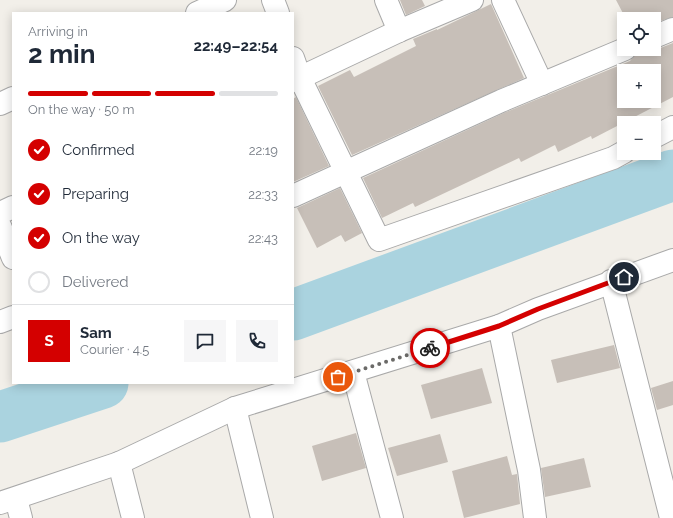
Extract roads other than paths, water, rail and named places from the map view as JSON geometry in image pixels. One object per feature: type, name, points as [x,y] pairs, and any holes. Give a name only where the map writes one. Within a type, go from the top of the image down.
[{"type":"street","points":[[199,12],[226,0]]},
{"type":"street","points":[[273,0],[278,12]]},
{"type":"street","points":[[386,0],[398,31]]},
{"type":"street","points":[[472,0],[295,72],[379,240],[617,156]]},
{"type":"street","points":[[503,0],[542,84]]},
{"type":"street","points":[[661,34],[673,29]]},
{"type":"street","points":[[294,196],[542,84],[617,52]]},
{"type":"street","points":[[0,104],[12,98]]},
{"type":"street","points":[[661,133],[673,127]]},
{"type":"street","points":[[0,213],[12,207]]},
{"type":"street","points":[[0,226],[12,256]]},
{"type":"street","points":[[12,507],[118,462],[235,408],[499,326],[538,309],[611,281],[673,260]]},
{"type":"street","points":[[611,281],[671,518]]},
{"type":"street","points":[[0,322],[12,317]]},
{"type":"street","points":[[499,326],[529,470],[535,518]]},
{"type":"street","points":[[353,372],[392,518]]},
{"type":"street","points":[[235,408],[262,518]]},
{"type":"street","points":[[118,462],[132,518]]},
{"type":"waterway","points":[[294,315],[673,175]]},
{"type":"waterway","points":[[0,417],[100,384]]}]
